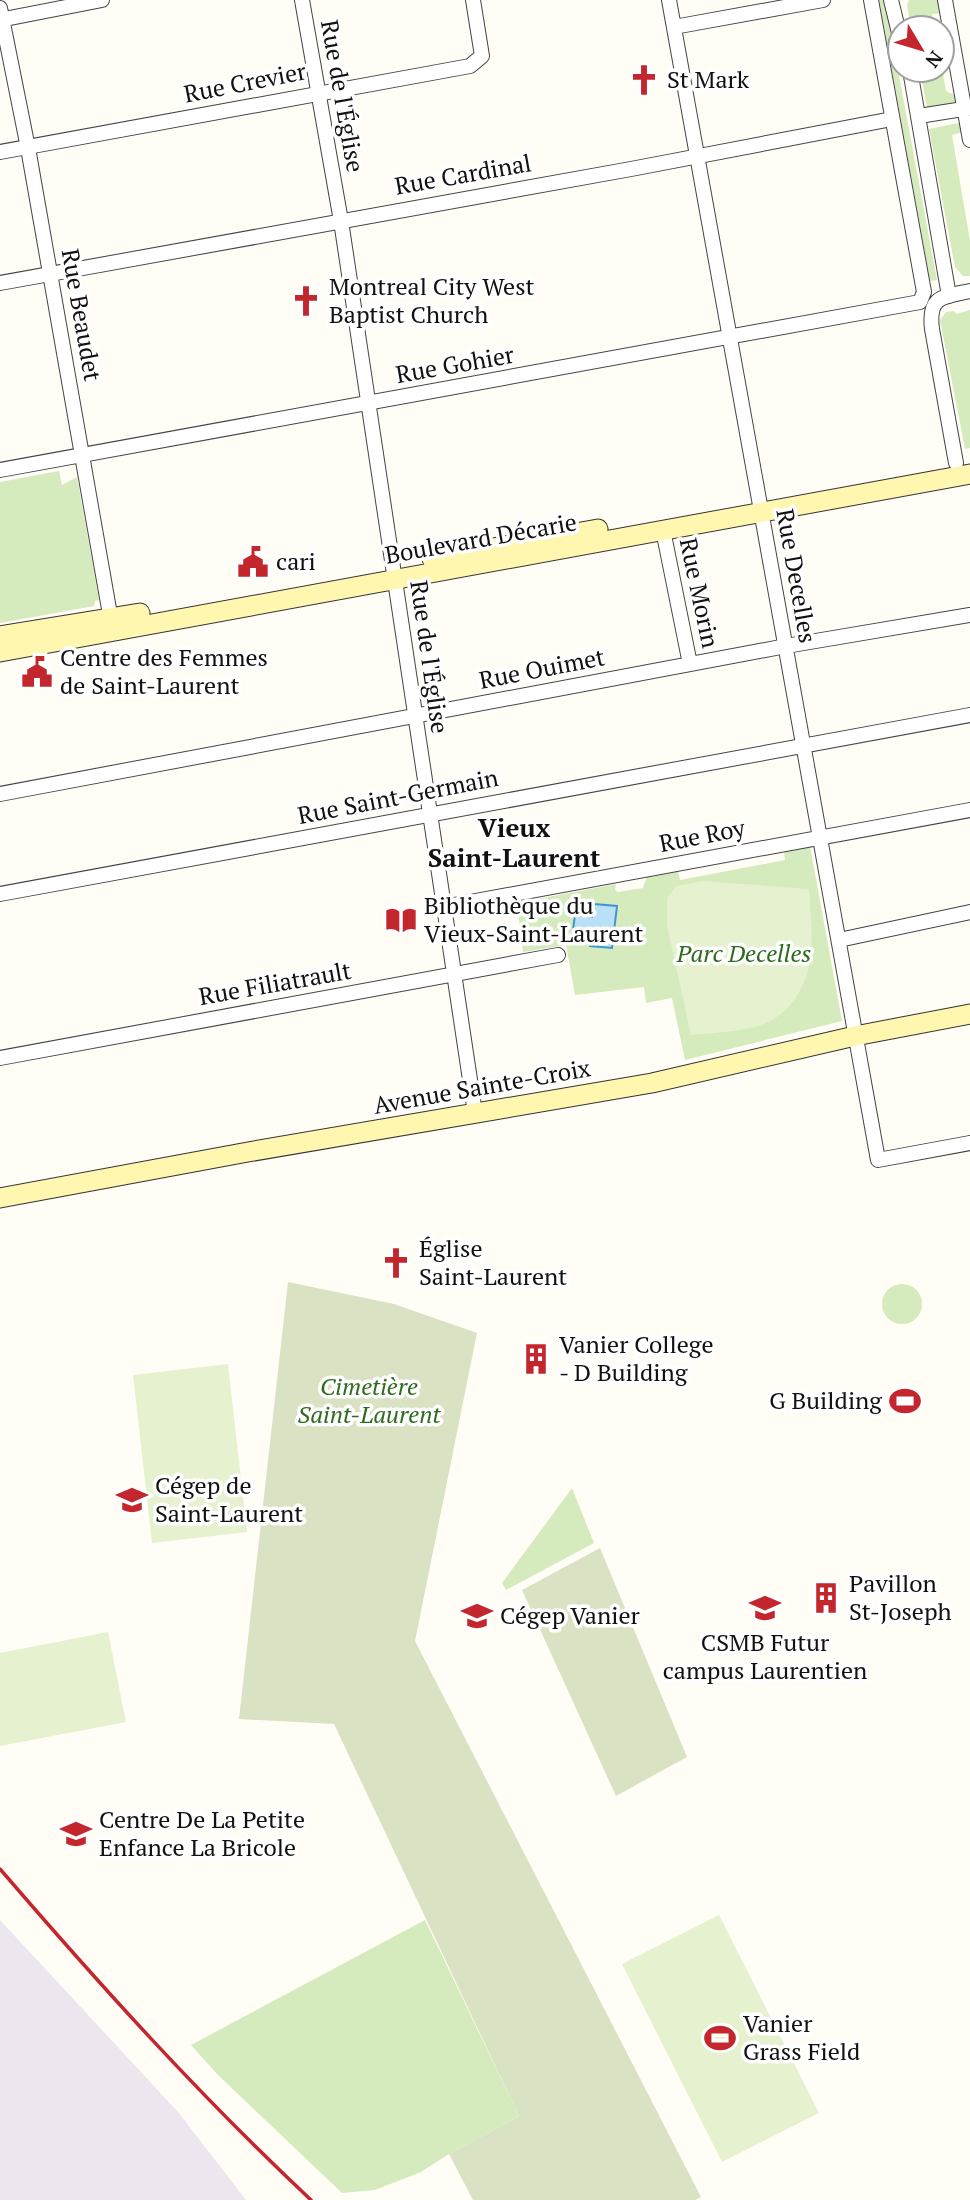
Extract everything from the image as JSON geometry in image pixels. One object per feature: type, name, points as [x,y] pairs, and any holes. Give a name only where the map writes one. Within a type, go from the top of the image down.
[{"type":"street","points":[[1,16],[102,0]]},
{"type":"street","name":"Rue de l'Église","points":[[302,0],[341,220],[475,1113]]},
{"type":"street","name":"Rue Crevier","points":[[0,152],[470,65],[482,56],[473,0]]},
{"type":"street","name":"Rue Decelles","points":[[669,0],[878,1160],[970,1143]]},
{"type":"street","points":[[674,27],[823,0]]},
{"type":"street","points":[[871,0],[892,119]]},
{"type":"street","points":[[945,0],[967,108],[970,140]]},
{"type":"street","name":"Rue Beaudet","points":[[1,16],[28,148],[112,624]]},
{"type":"street","points":[[913,84],[949,296]]},
{"type":"street","points":[[919,116],[967,108]]},
{"type":"street","name":"Rue Cardinal","points":[[0,283],[892,119]]},
{"type":"street","name":"Rue Gohier","points":[[0,470],[920,301],[924,292],[892,119]]},
{"type":"street","points":[[965,466],[932,324],[934,303],[941,298],[970,291]]},
{"type":"street","name":"Boulevard Décarie","points":[[394,573],[516,542],[760,505],[965,466]]},
{"type":"street","name":"Boulevard Décarie","points":[[0,652],[112,624],[394,573],[663,530],[760,505]]},
{"type":"street","name":"Rue Morin","points":[[663,530],[690,664]]},
{"type":"street","name":"Rue Ouimet","points":[[0,794],[786,646],[970,614]]},
{"type":"street","name":"Boulevard Décarie","points":[[0,636],[112,624]]},
{"type":"street","name":"Rue Saint-Germain","points":[[0,894],[970,715]]},
{"type":"street","name":"Rue Roy","points":[[443,907],[970,810]]},
{"type":"street","points":[[839,940],[970,912]]},
{"type":"street","name":"Rue Filiatrault","points":[[0,1058],[558,955]]},
{"type":"street","name":"Avenue Sainte-Croix","points":[[0,1198],[211,1158],[680,1077],[855,1036],[970,1014]]},
{"type":"shaded area","points":[[0,1920],[178,2112],[246,2200],[0,2200]]},
{"type":"green space","points":[[879,0],[885,0],[888,14],[886,39]]},
{"type":"green space","points":[[909,0],[941,0],[944,13],[909,14]]},
{"type":"green space","points":[[894,84],[901,84],[937,280],[930,281]]},
{"type":"green space","points":[[923,84],[945,84],[946,91],[955,95],[957,103],[927,107]]},
{"type":"green space","points":[[958,123],[962,132],[952,135],[970,241],[970,276],[963,276],[955,267],[929,129]]},
{"type":"green space","points":[[970,310],[970,448],[965,449],[940,320],[946,312],[954,311],[956,314]]},
{"type":"green space","points":[[59,471],[62,485],[77,477],[99,600],[95,601],[94,606],[0,623],[0,482]]},
{"type":"green space","name":"Parc Decelles","points":[[810,846],[842,1021],[685,1060],[672,998],[646,1003],[644,987],[575,995],[566,945],[523,952],[517,903],[616,884],[615,890],[618,892],[643,888],[647,876],[678,871],[680,880],[785,860],[784,851]]},
{"type":"green space","points":[[703,881],[809,889],[812,934],[806,977],[791,1004],[783,1012],[756,1027],[691,1035],[667,925],[667,898],[676,886]]},
{"type":"green space","name":"Cimetière Saint-Laurent","points":[[288,1282],[394,1304],[477,1333],[415,1641],[701,2197],[695,2200],[473,2200],[449,2154],[519,2116],[334,1724],[239,1719]]},
{"type":"green space","points":[[902,1284],[916,1290],[922,1304],[916,1318],[902,1324],[888,1318],[882,1304],[888,1290]]},
{"type":"green space","points":[[228,1364],[247,1532],[152,1543],[133,1375]]},
{"type":"green space","points":[[572,1488],[594,1543],[506,1590],[502,1583]]},
{"type":"green space","points":[[600,1548],[687,1757],[616,1796],[522,1590]]},
{"type":"green space","points":[[108,1632],[126,1722],[0,1746],[0,1653]]},
{"type":"green space","name":"Vanier Grass Field","points":[[719,1915],[819,2113],[722,2162],[622,1964]]},
{"type":"green space","points":[[425,1920],[519,2116],[421,2172],[375,2190],[342,2193],[217,2074],[191,2045]]},
{"type":"water","points":[[594,904],[617,906],[612,948],[590,946],[590,933],[573,930],[575,915],[592,917]]},
{"type":"railway","points":[[0,1869],[151,2039],[311,2200]]},
{"type":"place","name":"St Mark","points":[[644,80]]},
{"type":"place","name":"Montreal City West Baptist Church","points":[[306,301]]},
{"type":"place","name":"cari","points":[[253,562]]},
{"type":"place","name":"Centre des Femmes de Saint-Laurent","points":[[37,672]]},
{"type":"place","name":"Bibliothèque du Vieux-Saint-Laurent","points":[[401,920]]},
{"type":"place","name":"Église Saint-Laurent","points":[[396,1263]]},
{"type":"place","name":"Vanier College - D Building","points":[[536,1359]]},
{"type":"place","name":"G Building","points":[[905,1401]]},
{"type":"place","name":"Cégep de Saint-Laurent","points":[[132,1500]]},
{"type":"place","name":"Pavillon St-Joseph","points":[[826,1598]]},
{"type":"place","name":"CSMB Futur campus Laurentien","points":[[765,1608]]},
{"type":"place","name":"Cégep Vanier","points":[[477,1616]]},
{"type":"place","name":"Centre De La Petite Enfance La Bricole","points":[[76,1834]]},
{"type":"place","name":"Vanier Grass Field","points":[[720,2038]]},
{"type":"district","name":"Vieux Saint-Laurent","points":[[514,843]]}]
